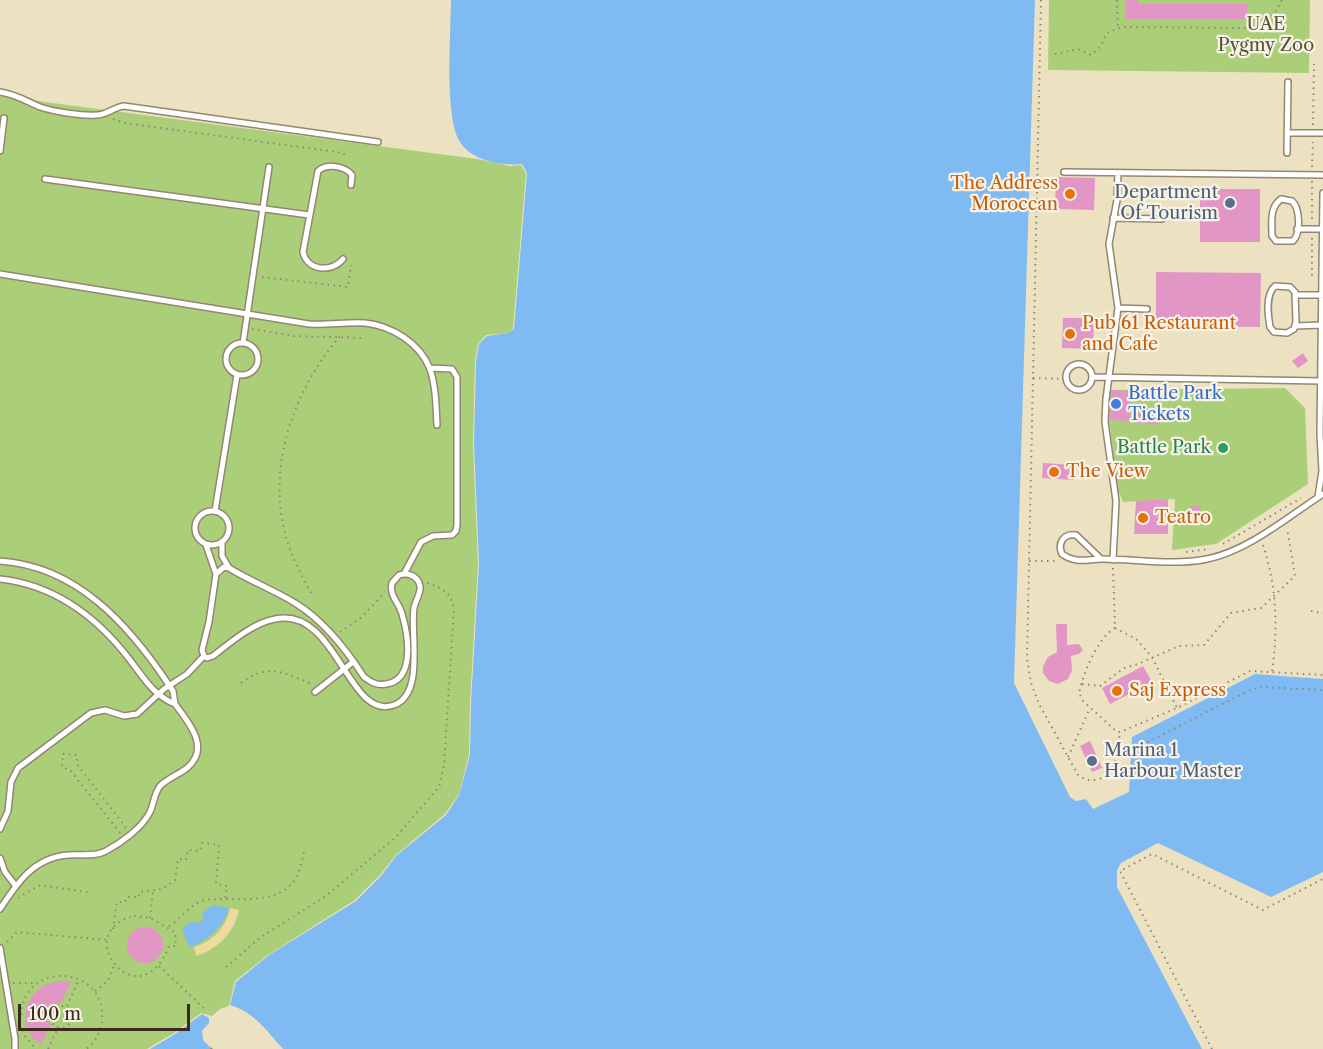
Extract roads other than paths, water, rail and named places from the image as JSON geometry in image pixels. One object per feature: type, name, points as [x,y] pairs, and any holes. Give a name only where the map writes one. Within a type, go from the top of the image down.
[{"type":"lane","points":[[1287,153],[1288,82]]},
{"type":"lane","points":[[0,92],[21,97],[52,110],[101,115],[118,106],[124,106],[378,142]]},
{"type":"lane","points":[[0,151],[4,118]]},
{"type":"lane","points":[[1287,133],[1323,133]]},
{"type":"lane","points":[[243,343],[269,166]]},
{"type":"lane","points":[[343,260],[330,268],[314,266],[306,261],[303,252],[318,171],[327,166],[343,168],[350,171],[352,175],[351,185]]},
{"type":"lane","points":[[1064,172],[1323,175]]},
{"type":"lane","points":[[1113,560],[1115,489],[1107,444],[1106,422],[1118,308],[1109,254],[1109,234],[1118,191],[1118,173]]},
{"type":"lane","points":[[45,179],[309,215]]},
{"type":"lane","points":[[1101,559],[1080,538],[1071,534],[1066,536],[1060,544],[1062,554],[1070,559],[1086,561],[1208,559],[1235,549],[1260,535],[1320,496],[1323,193]]},
{"type":"lane","points":[[1281,199],[1295,203],[1298,229],[1297,237],[1293,241],[1276,241],[1272,236],[1272,209],[1275,203],[1281,199]]},
{"type":"lane","points":[[1113,218],[1162,219]]},
{"type":"lane","points":[[1298,229],[1323,229]]},
{"type":"lane","points":[[0,274],[309,324],[353,323],[382,326],[407,339],[418,349],[430,368],[435,388],[437,424]]},
{"type":"lane","points":[[1296,326],[1296,295],[1290,286],[1272,288],[1269,296],[1269,324],[1272,330],[1287,333],[1296,326],[1321,326]]},
{"type":"lane","points":[[1296,295],[1322,295]]},
{"type":"lane","points":[[1118,308],[1147,309]]},
{"type":"lane","points":[[243,343],[253,346],[259,360],[252,373],[242,376],[229,369],[226,359],[233,345],[243,343]]},
{"type":"lane","points":[[1078,363],[1090,368],[1093,377],[1089,386],[1080,390],[1071,388],[1066,379],[1067,370],[1078,363]]},
{"type":"lane","points":[[404,574],[421,542],[433,536],[452,535],[457,525],[457,377],[452,369],[430,368]]},
{"type":"lane","points":[[215,511],[237,375]]},
{"type":"lane","points":[[1093,377],[1321,381]]},
{"type":"lane","points":[[222,542],[214,545],[200,541],[194,527],[201,514],[215,511],[226,518],[229,531],[222,542],[222,556],[229,568]]},
{"type":"lane","points":[[204,656],[202,650],[209,622],[216,574],[206,544]]},
{"type":"lane","points":[[0,561],[29,566],[51,574],[93,597],[112,612],[169,685],[175,704],[197,737],[197,754],[187,768],[159,787],[147,818],[131,833],[101,854],[68,855],[48,860],[29,871],[15,885],[0,909]]},
{"type":"lane","points":[[0,829],[8,812],[11,782],[18,768],[91,713],[105,710],[131,716],[186,674],[204,656],[213,656],[267,621],[277,618],[293,618],[315,628],[366,699],[375,706],[397,705],[405,698],[412,677],[414,607],[420,592],[417,580],[413,576],[404,574],[395,578],[392,583],[392,594],[402,612],[406,634],[407,660],[403,674],[392,683],[377,684],[364,677],[332,635],[297,604],[229,568],[224,567],[216,574]]},
{"type":"lane","points":[[0,579],[33,586],[77,607],[113,639],[157,694],[175,704]]},
{"type":"lane","points":[[317,690],[353,662]]},
{"type":"lane","points":[[0,858],[5,872],[15,885]]},
{"type":"lane","points":[[0,948],[15,1049]]},
{"type":"water","points":[[451,0],[1035,0],[1014,683],[1070,797],[1076,801],[1086,799],[1093,809],[1129,792],[1132,737],[1255,674],[1323,679],[1323,872],[1271,897],[1158,843],[1121,863],[1117,870],[1117,887],[1202,1049],[283,1049],[253,1017],[230,1005],[236,982],[269,955],[356,901],[381,876],[396,856],[446,815],[459,795],[470,755],[479,564],[474,443],[476,361],[479,344],[487,336],[508,333],[514,329],[527,173],[522,164],[496,163],[479,158],[460,142],[455,130],[450,94]]},
{"type":"water","points":[[213,905],[229,908],[223,921],[203,941],[190,948],[182,929],[191,922],[199,923],[203,919],[202,913]]},
{"type":"water","points":[[202,1014],[209,1018],[209,1023],[202,1031],[203,1040],[212,1049],[150,1049],[175,1034]]},
{"type":"place","name":"The Address Moroccan","points":[[1070,194]]},
{"type":"place","name":"Department Of Tourism","points":[[1230,203]]},
{"type":"place","name":"Pub 61 Restaurant and Cafe","points":[[1070,334]]},
{"type":"place","name":"Battle Park Tickets","points":[[1116,404]]},
{"type":"place","name":"Battle Park","points":[[1223,448]]},
{"type":"place","name":"The View","points":[[1054,472]]},
{"type":"place","name":"Teatro","points":[[1143,518]]},
{"type":"place","name":"Saj Express","points":[[1117,691]]},
{"type":"place","name":"Marina 1 Harbour Master","points":[[1092,761]]},
{"type":"park label","name":"UAE Pygmy Zoo","points":[[1266,36]]}]
